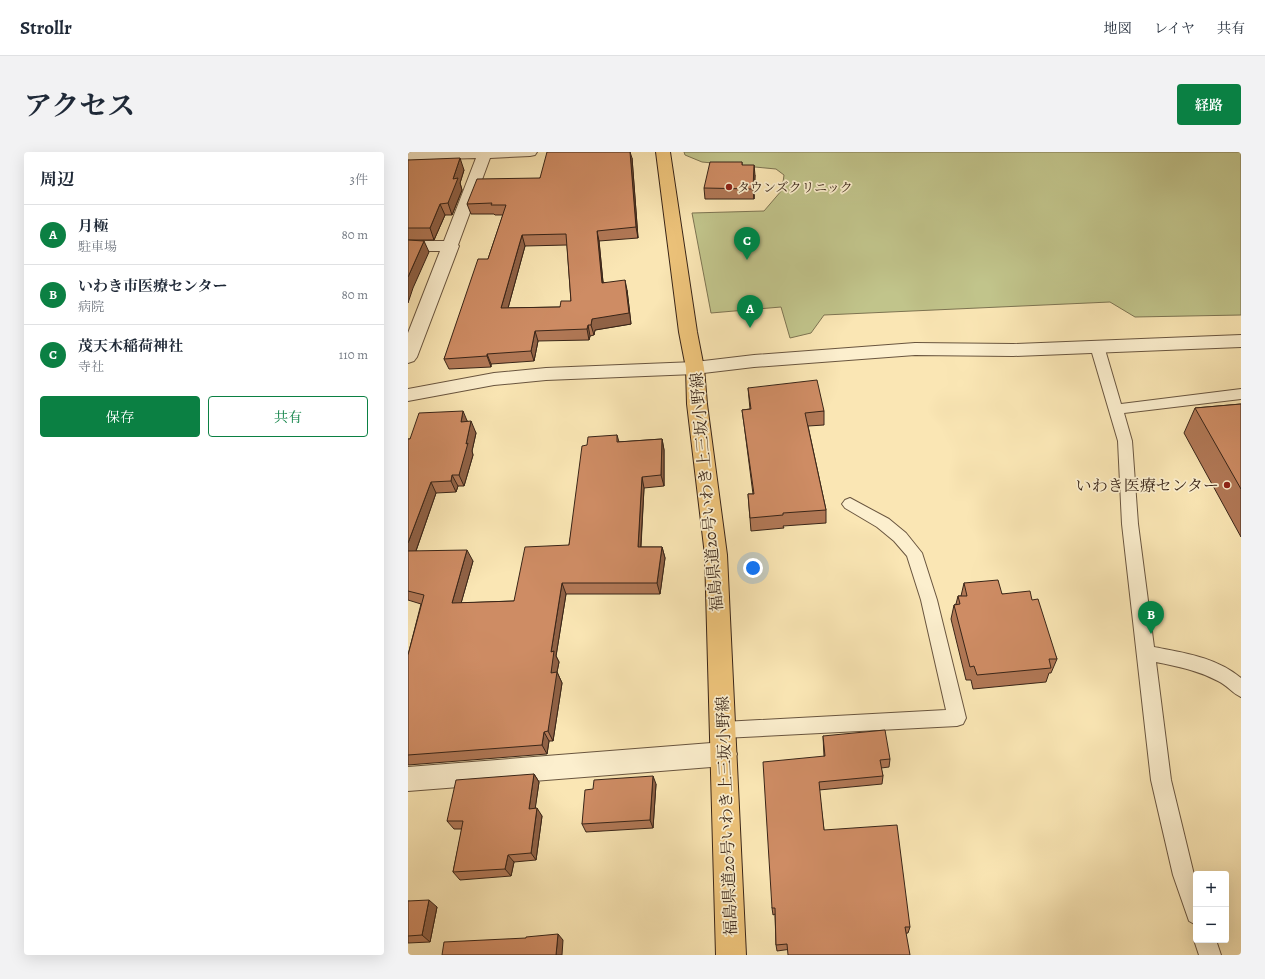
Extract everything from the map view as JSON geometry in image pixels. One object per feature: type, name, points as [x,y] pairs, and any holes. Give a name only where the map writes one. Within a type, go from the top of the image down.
[{"type":"main road","name":"福島県道20号いわき上三坂小野線","points":[[663,152],[688,332],[695,368],[697,404],[716,555],[731,955]]},
{"type":"street","points":[[408,156],[530,152]]},
{"type":"street","points":[[408,357],[485,153]]},
{"type":"street","points":[[408,246],[451,246]]},
{"type":"street","points":[[408,395],[494,379],[546,374],[695,368],[754,361],[914,349],[1013,350],[1241,341]]},
{"type":"street","points":[[408,779],[723,742]]},
{"type":"lane","points":[[1098,346],[1125,441],[1130,524],[1147,653],[1161,780],[1183,875],[1194,907]]},
{"type":"lane","points":[[1115,408],[1241,394]]},
{"type":"lane","points":[[723,742],[957,718],[929,600],[914,553],[900,537],[883,523],[850,504]]},
{"type":"lane","points":[[1147,653],[1203,665],[1227,676],[1241,689]]},
{"type":"lane","points":[[1206,943],[1210,955]]},
{"type":"green space","points":[[684,152],[1241,152],[1241,315],[1135,317],[1110,302],[824,315],[811,333],[790,338],[781,307],[711,313],[692,213],[764,211],[782,190],[784,175],[776,169],[702,162],[685,155]]},
{"type":"building","points":[[547,152],[630,152],[636,227],[597,231],[602,283],[625,280],[629,313],[592,319],[591,325],[588,325],[587,329],[535,331],[531,351],[444,359],[478,259],[488,259],[506,205],[491,205],[492,203],[467,204],[477,179],[540,178]],"holes":[[[566,234],[571,301],[561,301],[560,307],[501,308],[522,235]]]},
{"type":"building","points":[[460,158],[453,179],[458,178],[448,203],[440,204],[430,228],[408,228],[408,160]]},
{"type":"building","points":[[710,162],[742,162],[742,165],[754,165],[753,189],[704,188]]},
{"type":"building","points":[[408,240],[424,241],[408,277]]},
{"type":"building","points":[[817,380],[824,411],[805,413],[826,510],[783,513],[783,515],[750,518],[748,494],[754,494],[742,410],[751,409],[748,388]]},
{"type":"building","points":[[1241,404],[1241,489],[1195,408]]},
{"type":"building","points":[[463,411],[461,422],[471,421],[466,444],[468,443],[459,475],[452,475],[451,481],[431,482],[408,543],[408,439],[410,439],[419,413]]},
{"type":"building","points":[[617,435],[617,442],[662,439],[661,475],[642,477],[638,547],[662,547],[657,583],[562,583],[551,652],[554,651],[551,673],[557,672],[548,731],[544,732],[542,745],[408,755],[408,655],[424,595],[408,591],[408,551],[467,550],[452,603],[514,601],[525,547],[569,545],[582,446],[587,445],[588,437]]},
{"type":"building","points":[[998,580],[1002,594],[1030,591],[1032,600],[1038,599],[1057,659],[1049,659],[1051,668],[977,675],[974,666],[970,667],[954,605],[960,604],[958,596],[967,596],[964,583]]},
{"type":"building","points":[[885,730],[890,759],[880,760],[883,776],[819,782],[824,830],[897,825],[910,927],[905,927],[910,955],[788,955],[787,944],[776,945],[775,908],[772,908],[763,762],[825,756],[823,736]]},
{"type":"building","points":[[534,774],[529,809],[537,808],[531,853],[508,855],[505,869],[453,872],[463,821],[447,821],[456,780]]},
{"type":"building","points":[[653,776],[650,820],[582,824],[585,790],[593,789],[594,780]]},
{"type":"building","points":[[429,900],[422,935],[408,936],[408,901]]},
{"type":"building","points":[[558,934],[556,955],[442,955],[444,942],[526,938]]},
{"type":"place","name":"タウンズクリニック","points":[[729,187]]},
{"type":"place","name":"茂天木稲荷神社","points":[[747,260]]},
{"type":"place","name":"月極","points":[[750,328]]},
{"type":"place","name":"いわき医療センター","points":[[1227,485]]},
{"type":"place","name":"いわき市医療センター","points":[[1151,634]]}]
